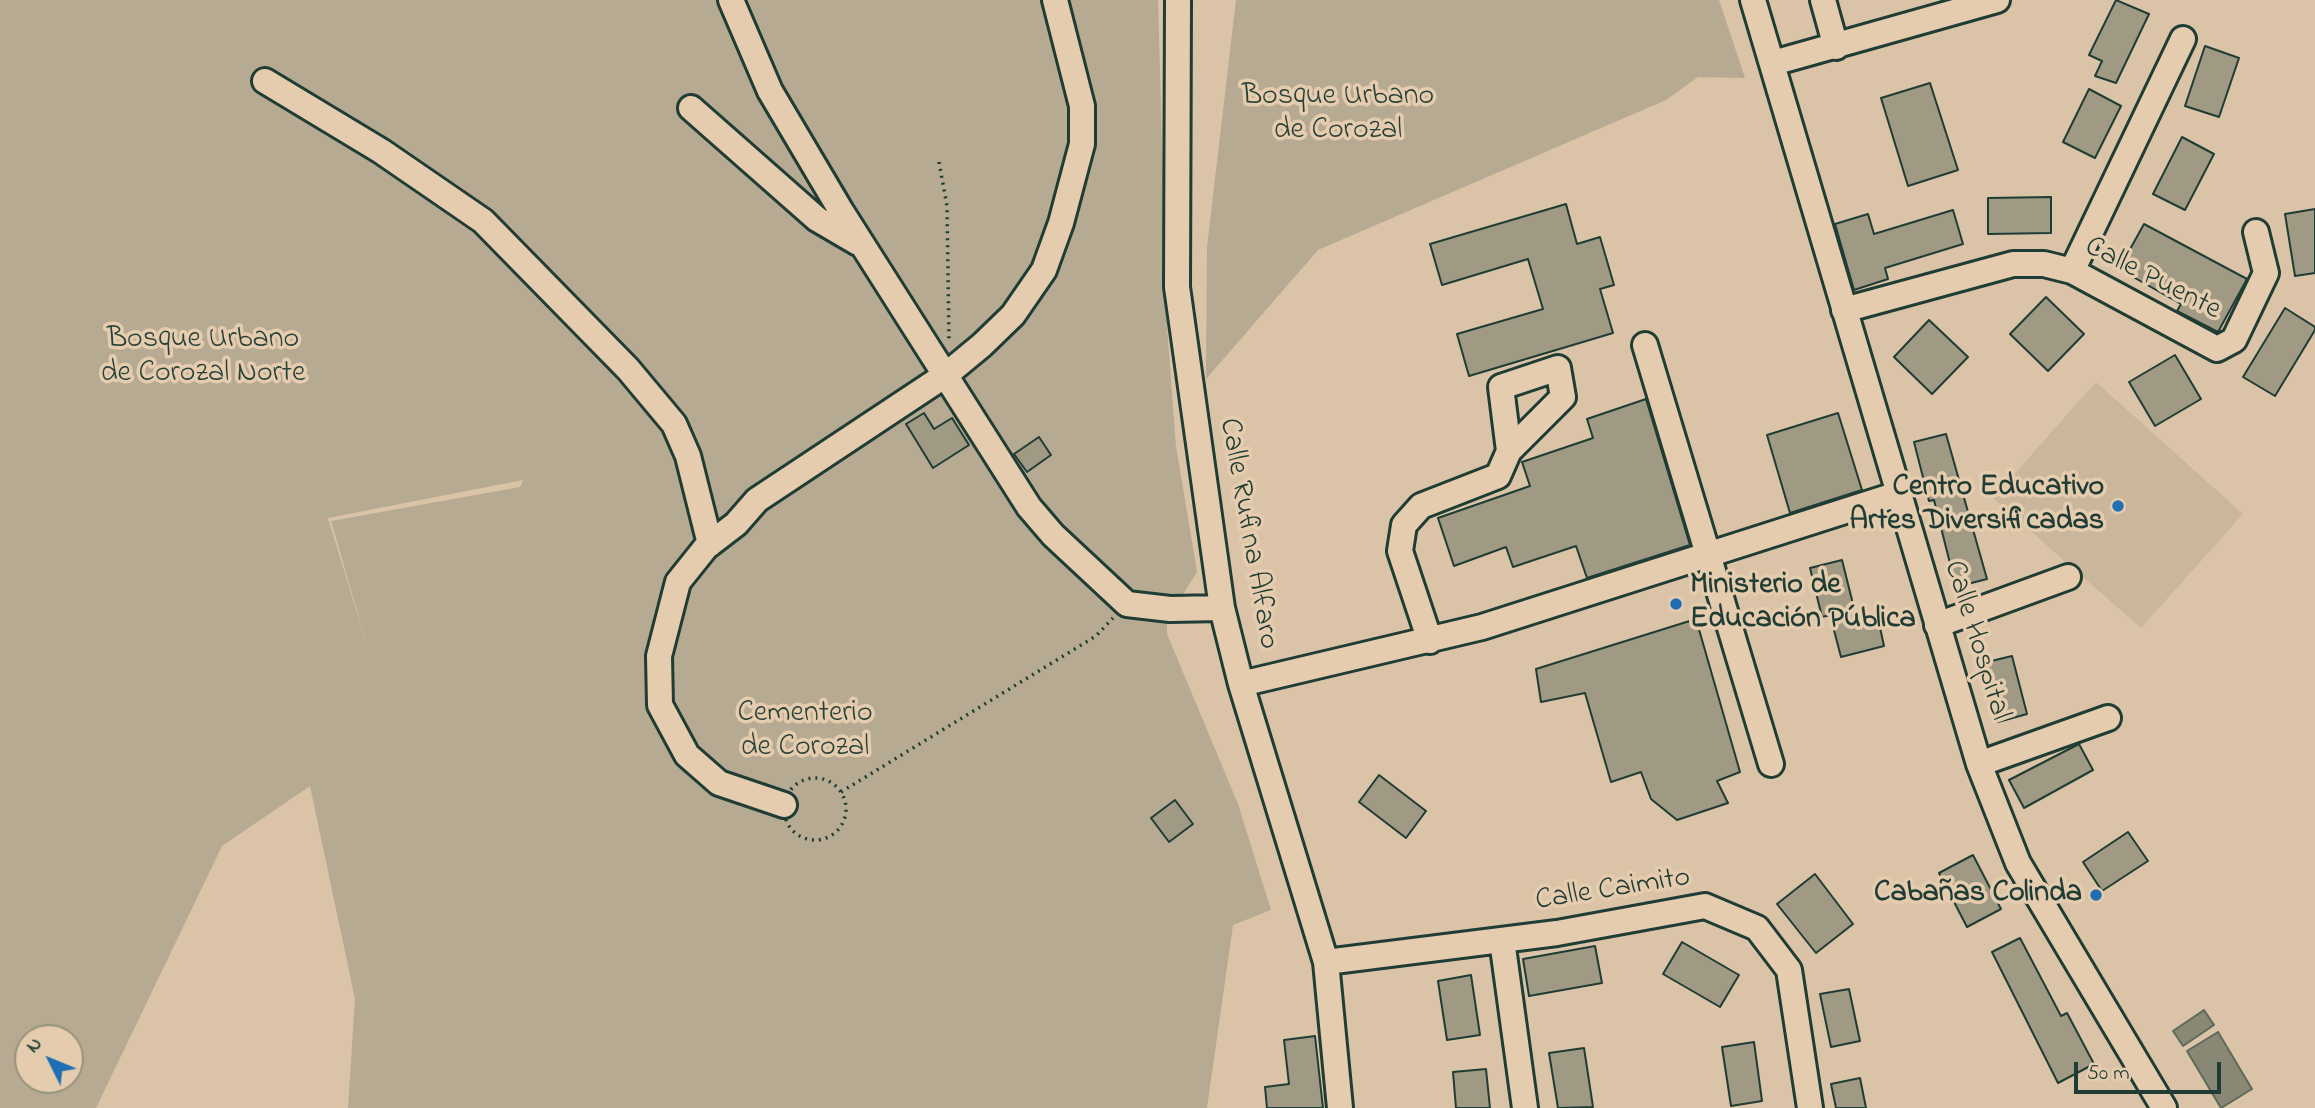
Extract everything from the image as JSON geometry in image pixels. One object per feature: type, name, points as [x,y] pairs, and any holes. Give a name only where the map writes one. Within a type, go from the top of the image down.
[{"type":"street","points":[[731,0],[770,91],[864,247],[952,370],[1029,507],[1053,535],[1127,604],[1170,609],[1222,608]]},
{"type":"street","points":[[784,804],[719,783],[687,755],[660,705],[659,656],[678,582],[710,544],[736,524],[757,500],[952,370],[1013,315],[1044,270],[1061,223],[1082,144],[1082,106],[1055,0]]},
{"type":"street","name":"Calle Rufina Alfaro","points":[[1178,0],[1177,287],[1222,608],[1241,684],[1326,962],[1340,1108]]},
{"type":"street","name":"Calle Hospital","points":[[1753,0],[1979,764],[2018,863],[2164,1108]]},
{"type":"street","points":[[1824,0],[1836,47]]},
{"type":"street","points":[[1773,63],[1836,47],[1951,7],[1997,0]]},
{"type":"street","points":[[2072,271],[2183,39]]},
{"type":"street","points":[[265,81],[381,151],[483,220],[628,369],[674,424],[688,456],[710,544]]},
{"type":"street","points":[[691,108],[817,219],[864,247]]},
{"type":"street","name":"Calle Puente","points":[[1844,310],[2014,264],[2044,264],[2072,271],[2217,349],[2235,340],[2266,273],[2256,232]]},
{"type":"street","points":[[1645,345],[1771,764]]},
{"type":"street","points":[[1430,641],[1400,551],[1404,524],[1421,506],[1498,475],[1509,451]]},
{"type":"street","points":[[1241,684],[1430,641],[1898,494]]},
{"type":"street","points":[[1937,625],[2068,577]]},
{"type":"street","points":[[1979,764],[2108,718]]},
{"type":"street","name":"Calle Caimito","points":[[1326,962],[1502,940],[1705,906],[1757,928],[1789,970],[1810,1108]]},
{"type":"street","points":[[1502,940],[1525,1108]]},
{"type":"path","points":[[939,162],[947,206],[949,346],[952,370]]},
{"type":"path","points":[[841,792],[1096,635],[1127,604]]},
{"type":"path","points":[[806,779],[826,779],[841,792],[845,801],[844,821],[831,836],[821,840],[800,838],[786,822],[784,804],[789,792],[806,779]]},
{"type":"shaded area","name":"Centro Educativo Artes Diversificadas","points":[[2096,382],[2243,514],[2141,628],[1993,498]]},
{"type":"shaded area","points":[[2204,1010],[2214,1025],[2183,1046],[2173,1031]]},
{"type":"shaded area","points":[[2218,1032],[2252,1089],[2221,1108],[2187,1051]]},
{"type":"green space","name":"Cementerio de Corozal","points":[[0,0],[1158,0],[1167,326],[1176,446],[1197,572],[1167,620],[1167,634],[1238,804],[1271,910],[1233,925],[1207,1108],[348,1108],[355,999],[310,786],[222,846],[96,1108],[0,1108]],"holes":[[[523,480],[520,487],[331,521],[368,649],[328,518]]]},
{"type":"green space","name":"Bosque Urbano de Corozal","points":[[1236,0],[1719,0],[1745,78],[1698,77],[1666,100],[1318,250],[1206,379],[1207,247]]},
{"type":"building","points":[[2116,0],[2149,14],[2116,83],[2095,76],[2102,61],[2089,55]]},
{"type":"building","points":[[2205,46],[2239,58],[2219,117],[2185,106]]},
{"type":"building","points":[[1930,83],[1958,170],[1908,186],[1881,98]]},
{"type":"building","points":[[2089,89],[2121,106],[2095,158],[2063,142]]},
{"type":"building","points":[[2182,137],[2214,154],[2185,210],[2153,194]]},
{"type":"building","points":[[2051,197],[2051,233],[1988,234],[1988,198]]},
{"type":"building","points":[[1566,204],[1577,244],[1600,237],[1614,285],[1600,289],[1613,333],[1469,376],[1457,334],[1543,309],[1528,259],[1442,285],[1430,244]]},
{"type":"building","points":[[2315,209],[2315,273],[2295,276],[2285,214]]},
{"type":"building","points":[[1953,210],[1963,244],[1885,268],[1888,279],[1854,290],[1835,224],[1868,214],[1874,234]]},
{"type":"building","points":[[2144,224],[2247,279],[2218,332],[2177,311],[2181,304],[2119,269]]},
{"type":"building","points":[[2046,297],[2084,334],[2048,371],[2010,334]]},
{"type":"building","points":[[2285,308],[2315,327],[2315,330],[2275,396],[2243,377]]},
{"type":"building","points":[[1929,320],[1968,357],[1932,394],[1894,357]]},
{"type":"building","points":[[2175,355],[2201,399],[2155,426],[2129,382]]},
{"type":"building","points":[[1646,399],[1690,545],[1587,578],[1576,546],[1513,567],[1506,547],[1454,566],[1438,518],[1530,486],[1522,462],[1593,438],[1587,419]]},
{"type":"building","points":[[924,413],[934,429],[952,418],[969,445],[933,468],[906,424]]},
{"type":"building","points":[[1838,413],[1862,490],[1790,513],[1767,435]]},
{"type":"building","points":[[1946,434],[1987,579],[1956,587],[1934,500],[1929,501],[1914,442]]},
{"type":"building","points":[[1039,437],[1051,455],[1027,472],[1014,454]]},
{"type":"building","points":[[1842,560],[1859,628],[1879,623],[1884,646],[1841,657],[1830,615],[1822,617],[1810,568]]},
{"type":"building","points":[[1696,619],[1740,772],[1717,781],[1728,803],[1677,820],[1651,799],[1641,772],[1611,782],[1585,693],[1541,702],[1536,669]]},
{"type":"building","points":[[2012,656],[2027,714],[1998,722],[1983,663]]},
{"type":"building","points":[[2079,744],[2093,770],[2024,808],[2009,780]]},
{"type":"building","points":[[1379,775],[1426,811],[1406,838],[1359,802]]},
{"type":"building","points":[[1175,800],[1193,824],[1169,842],[1151,818]]},
{"type":"building","points":[[2128,832],[2148,861],[2102,891],[2083,862]]},
{"type":"building","points":[[1973,855],[2001,909],[1967,927],[1939,873]]},
{"type":"building","points":[[1815,874],[1853,924],[1816,953],[1777,904]]},
{"type":"building","points":[[2020,938],[2061,1016],[2067,1013],[2094,1064],[2058,1083],[1992,952]]},
{"type":"building","points":[[1682,942],[1739,975],[1720,1007],[1663,974]]},
{"type":"building","points":[[1595,946],[1602,983],[1529,996],[1523,959]]},
{"type":"building","points":[[1471,975],[1480,1035],[1447,1040],[1438,981]]},
{"type":"building","points":[[1849,989],[1860,1041],[1831,1047],[1820,994]]},
{"type":"building","points":[[1315,1036],[1323,1108],[1267,1108],[1265,1087],[1289,1084],[1284,1040]]},
{"type":"building","points":[[1754,1042],[1762,1101],[1731,1106],[1722,1047]]},
{"type":"building","points":[[1584,1048],[1593,1107],[1558,1108],[1549,1053]]},
{"type":"building","points":[[1486,1069],[1490,1108],[1456,1108],[1453,1072]]},
{"type":"building","points":[[1860,1078],[1866,1108],[1836,1108],[1831,1084]]},
{"type":"place","name":"Centro Educativo Artes Diversificadas","points":[[2118,506]]},
{"type":"place","name":"Ministerio de Educación Pública","points":[[1676,604]]},
{"type":"place","name":"Cabañas Colinda","points":[[2096,895]]},
{"type":"park label","name":"Bosque Urbano de Corozal Norte","points":[[203,358]]}]
